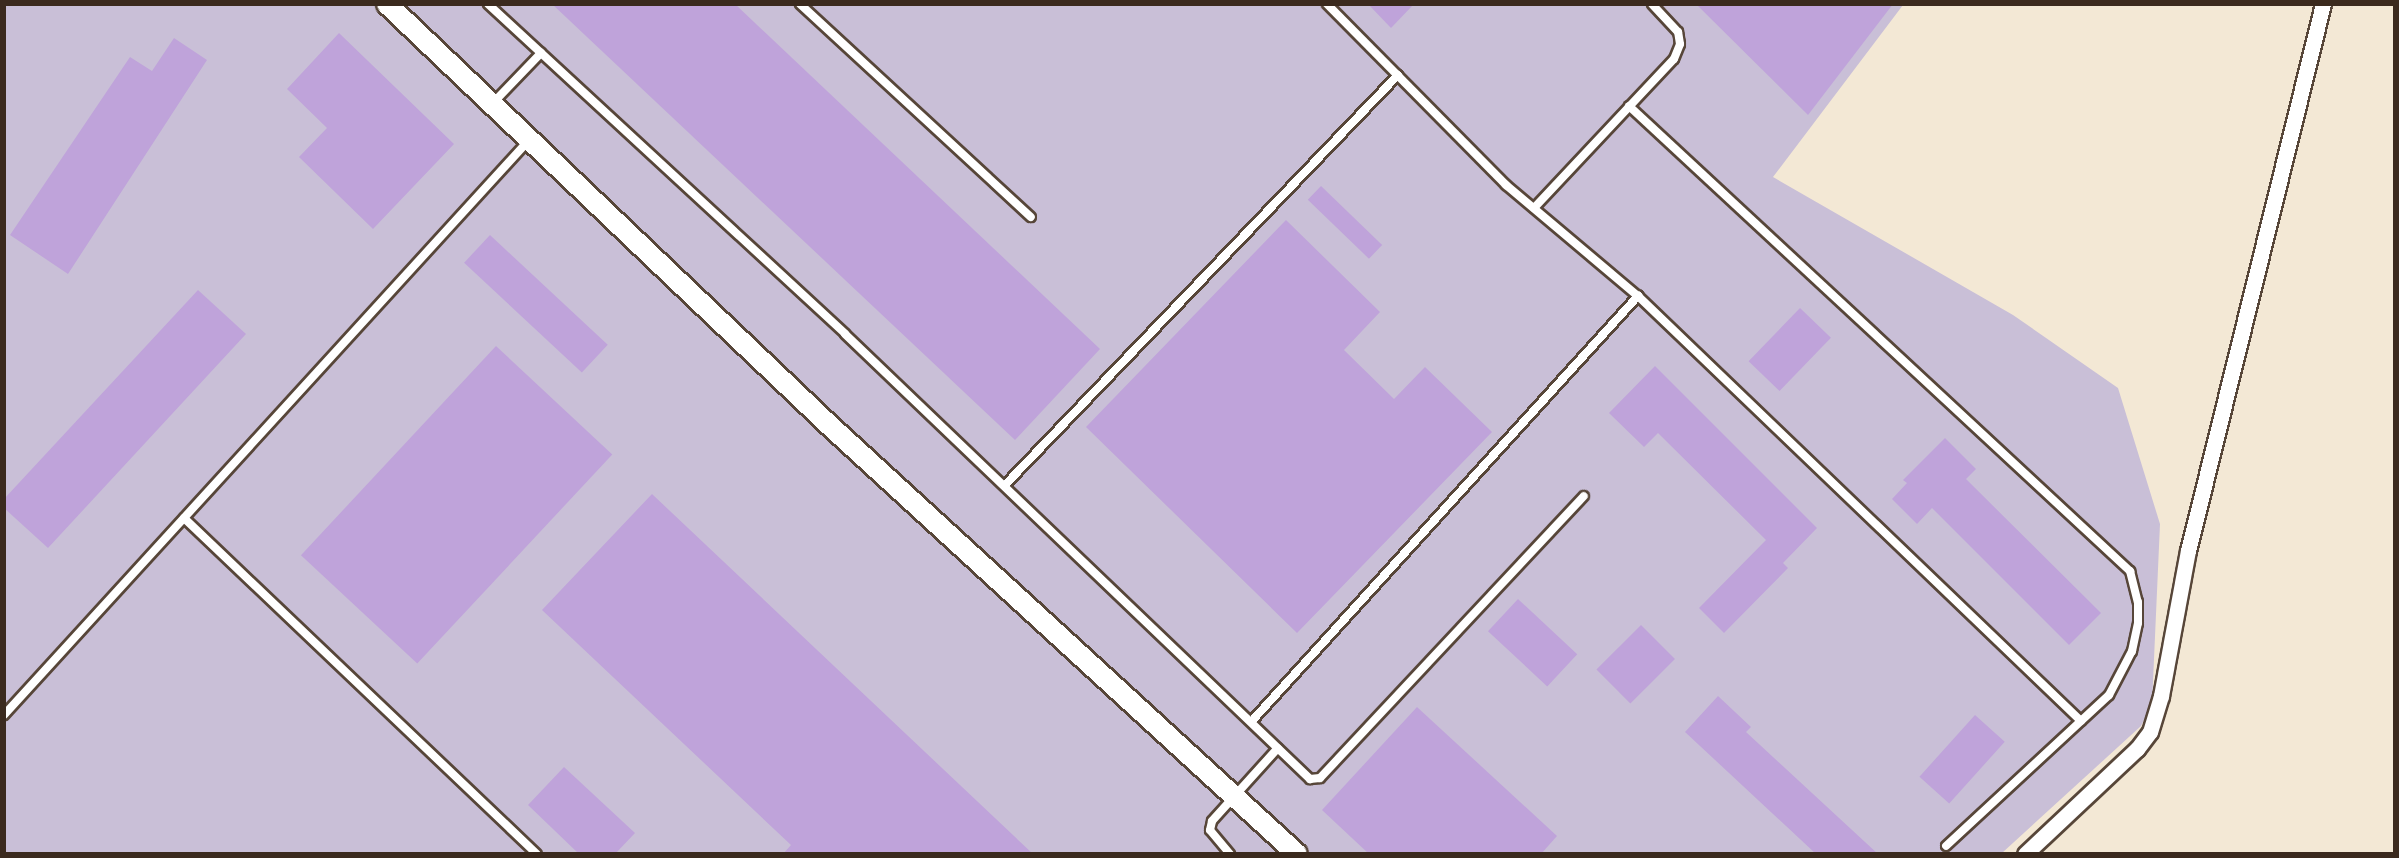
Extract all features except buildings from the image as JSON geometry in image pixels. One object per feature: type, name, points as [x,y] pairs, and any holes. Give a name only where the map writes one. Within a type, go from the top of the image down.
[{"type":"street","points":[[387,4],[828,424],[1297,854]]},
{"type":"street","points":[[2025,854],[2137,749],[2150,732],[2161,696],[2190,540],[2324,4]]},
{"type":"lane","points":[[488,4],[1004,486],[1310,779],[1320,778],[1584,496]]},
{"type":"lane","points":[[800,4],[1031,218]]},
{"type":"lane","points":[[1327,4],[1534,208],[1638,296],[2081,721]]},
{"type":"lane","points":[[1534,208],[1674,59],[1680,44],[1678,32],[1652,4]]},
{"type":"lane","points":[[492,105],[541,53]]},
{"type":"lane","points":[[1004,486],[1398,75]]},
{"type":"lane","points":[[1629,106],[2130,571],[2139,602],[2132,651],[2109,695],[1946,846]]},
{"type":"lane","points":[[4,715],[529,140]]},
{"type":"lane","points":[[1251,722],[1638,296]]},
{"type":"lane","points":[[184,518],[537,854]]},
{"type":"lane","points":[[1230,854],[1210,830],[1212,822],[1278,748]]},
{"type":"shaded area","points":[[5,5],[1903,5],[1773,177],[2013,315],[2118,388],[2160,524],[2152,704],[2141,726],[2002,853],[5,854]]}]
